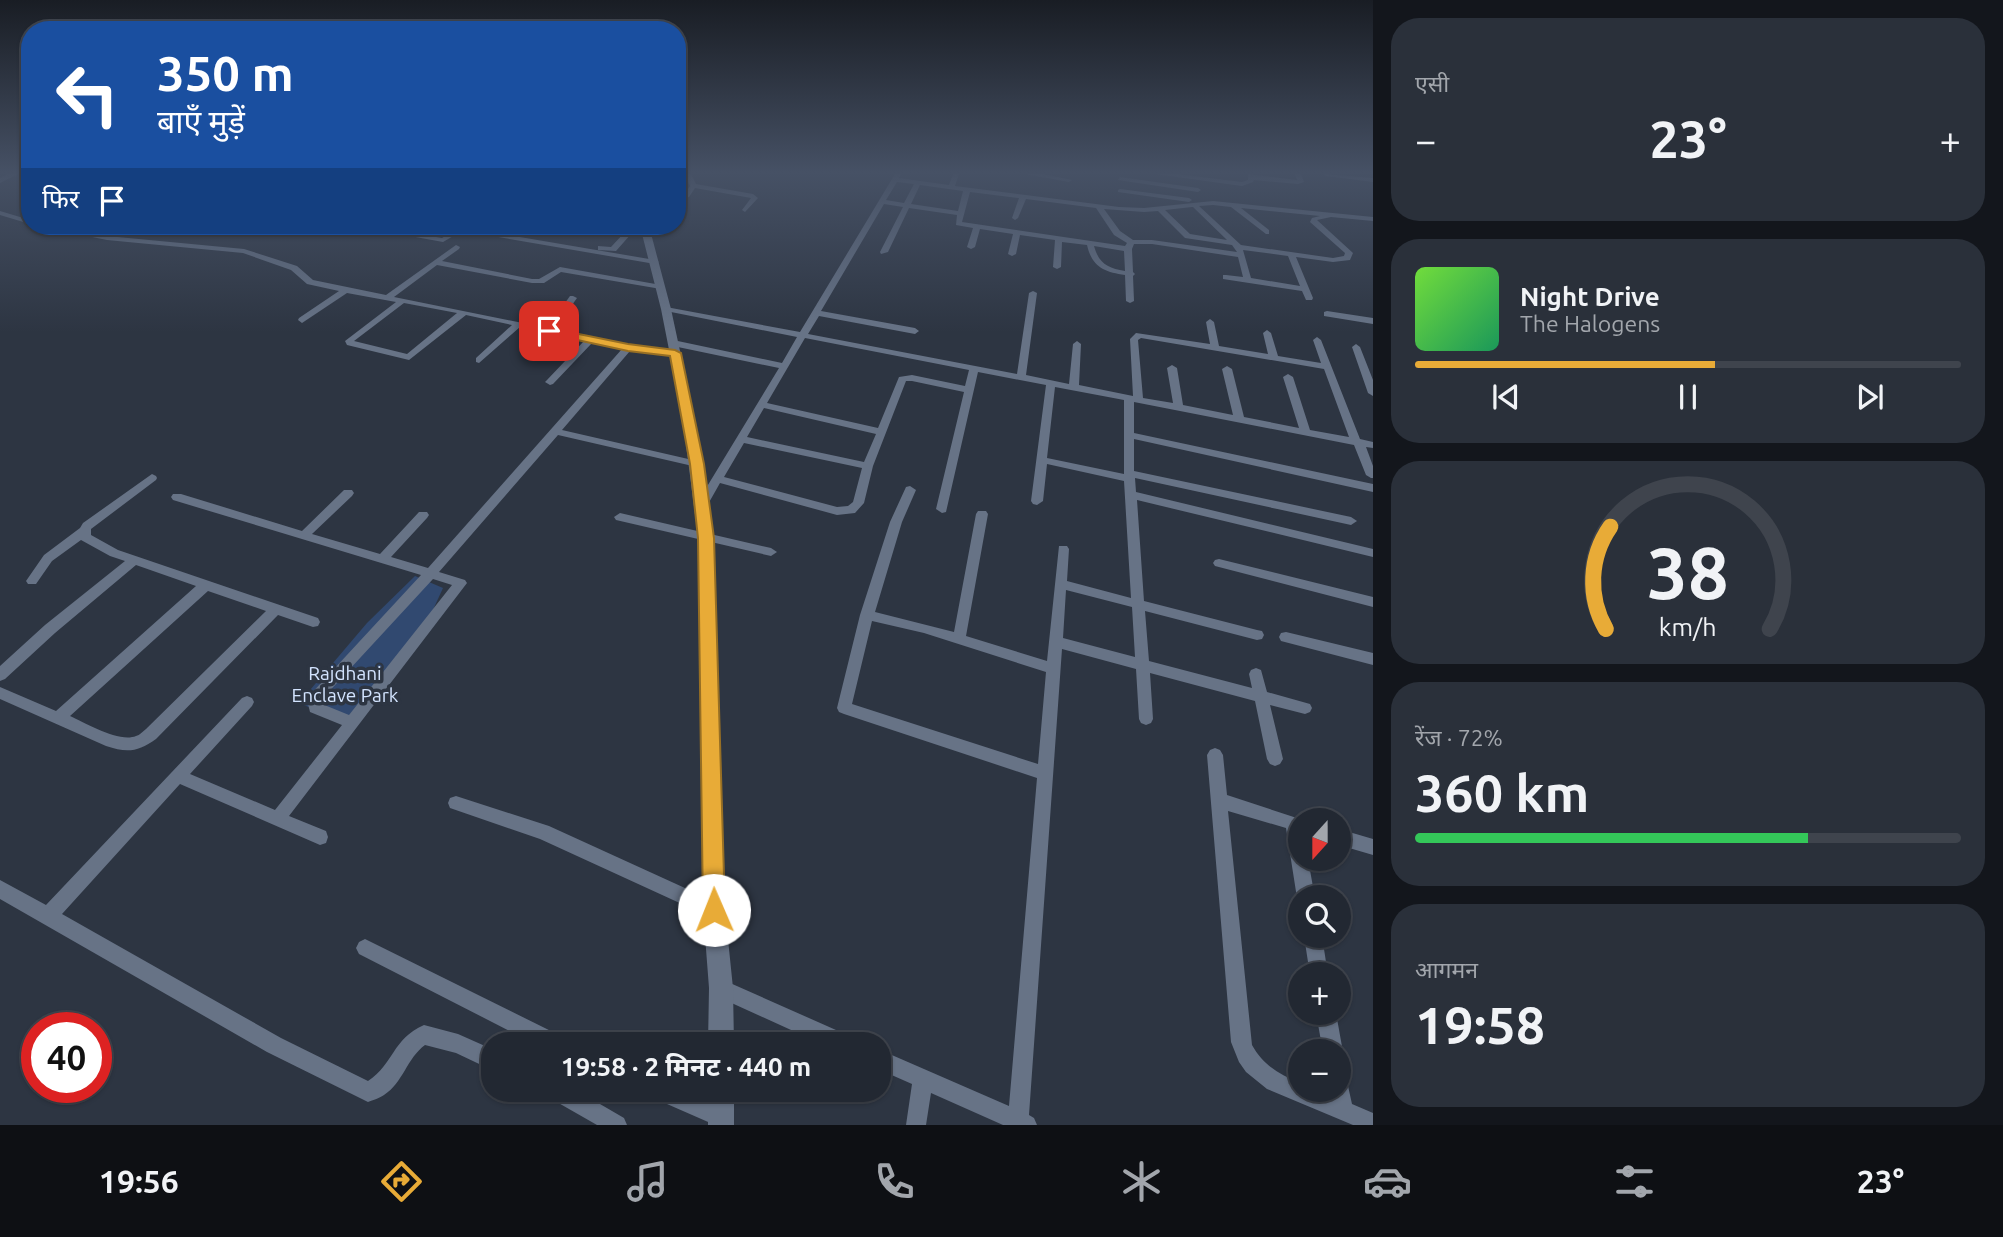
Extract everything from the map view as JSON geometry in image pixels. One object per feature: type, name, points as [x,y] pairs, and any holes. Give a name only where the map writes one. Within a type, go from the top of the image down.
[{"type":"street","points":[[702,503],[869,226]]},
{"type":"street","points":[[884,252],[896,226]]},
{"type":"street","points":[[1112,226],[1129,245],[1130,301]]},
{"type":"street","points":[[1178,226],[1188,236],[1239,248]]},
{"type":"street","points":[[1217,226],[1239,248],[1248,281]]},
{"type":"street","points":[[1259,226],[1266,232]]},
{"type":"street","points":[[971,247],[977,227],[1090,244],[1129,245],[1152,242],[1239,248],[1333,260],[1347,258],[1349,253],[1345,248],[1319,226]]},
{"type":"street","points":[[1012,254],[1017,233]]},
{"type":"street","points":[[91,235],[251,253],[295,268],[310,282],[345,291],[464,312],[628,348],[674,348],[785,366]]},
{"type":"street","points":[[413,235],[443,240],[451,235]]},
{"type":"street","points":[[498,235],[654,262]]},
{"type":"street","points":[[519,235],[608,250],[632,235]]},
{"type":"street","points":[[641,235],[654,262],[667,309],[697,464],[706,538],[714,910],[721,988],[721,1032]]},
{"type":"street","points":[[1057,267],[1059,239]]},
{"type":"street","points":[[1090,244],[1092,258],[1099,266],[1131,274]]},
{"type":"street","points":[[386,299],[456,247]]},
{"type":"street","points":[[1291,254],[1309,298]]},
{"type":"street","points":[[436,262],[532,281],[541,281],[560,269],[661,287]]},
{"type":"street","points":[[1226,277],[1305,289]]},
{"type":"street","points":[[302,320],[345,291]]},
{"type":"street","points":[[1021,376],[1034,293]]},
{"type":"street","points":[[549,331],[573,298]]},
{"type":"street","points":[[401,302],[352,338],[350,343],[409,357],[464,312]]},
{"type":"street","points":[[667,309],[1373,445]]},
{"type":"street","points":[[817,313],[915,331]]},
{"type":"street","points":[[1327,314],[1373,321]]},
{"type":"street","points":[[1210,322],[1214,347]]},
{"type":"street","points":[[479,360],[518,324]]},
{"type":"street","points":[[1267,333],[1274,358]]},
{"type":"street","points":[[1146,719],[1129,476],[1135,336],[1147,335],[1327,367]]},
{"type":"street","points":[[550,382],[590,340]]},
{"type":"street","points":[[1317,340],[1371,475]]},
{"type":"street","points":[[1074,386],[1077,344]]},
{"type":"street","points":[[1356,347],[1373,393]]},
{"type":"street","points":[[353,723],[315,708],[314,700],[556,432],[628,348]]},
{"type":"street","points":[[912,378],[920,356]]},
{"type":"street","points":[[942,509],[974,367]]},
{"type":"street","points":[[1172,368],[1178,407]]},
{"type":"street","points":[[1227,369],[1239,419]]},
{"type":"street","points":[[1288,377],[1306,433]]},
{"type":"street","points":[[717,479],[846,512],[858,503],[902,379],[912,378],[969,390]]},
{"type":"street","points":[[1037,501],[1051,382]]},
{"type":"street","points":[[763,405],[882,432]]},
{"type":"street","points":[[556,432],[697,464]]},
{"type":"street","points":[[1129,435],[1373,488]]},
{"type":"street","points":[[741,439],[869,466]]},
{"type":"street","points":[[1042,460],[1351,521]]},
{"type":"street","points":[[32,581],[47,558],[152,478]]},
{"type":"street","points":[[910,490],[896,522],[867,615],[844,708],[1044,773]]},
{"type":"street","points":[[303,536],[348,493]]},
{"type":"street","points":[[1130,495],[1373,552]]},
{"type":"street","points":[[177,497],[461,583],[278,818]]},
{"type":"street","points":[[382,560],[423,514]]},
{"type":"street","points":[[959,640],[982,514]]},
{"type":"street","points":[[620,517],[771,552]]},
{"type":"street","points":[[84,531],[85,537],[96,544],[135,560],[313,622]]},
{"type":"street","points":[[891,1065],[1023,1123],[1044,773],[1055,669],[1063,550]]},
{"type":"street","points":[[0,675],[67,615],[135,560]]},
{"type":"street","points":[[1219,563],[1373,602]]},
{"type":"street","points":[[1060,584],[1257,635]]},
{"type":"street","points":[[58,718],[205,586]]},
{"type":"street","points":[[0,693],[111,741],[138,743],[178,709],[277,608]]},
{"type":"street","points":[[867,615],[1055,669]]},
{"type":"street","points":[[1286,637],[1373,659]]},
{"type":"street","points":[[1056,642],[1305,708]]},
{"type":"street","points":[[1256,674],[1275,759]]},
{"type":"street","points":[[49,915],[247,702]]},
{"type":"street","points":[[1215,755],[1241,1042],[1245,1054],[1261,1074],[1274,1082],[1373,1123]]},
{"type":"street","points":[[178,776],[320,837]]},
{"type":"street","points":[[1220,801],[1288,822]]},
{"type":"street","points":[[456,803],[543,832],[714,910]]},
{"type":"street","points":[[1351,841],[1373,847]]},
{"type":"street","points":[[0,889],[274,1045],[368,1092],[386,1082],[414,1038],[436,1036],[481,1055]]},
{"type":"street","points":[[365,948],[532,1032]]},
{"type":"street","points":[[721,988],[818,1032]]},
{"type":"street","points":[[916,1125],[923,1079]]},
{"type":"street","points":[[576,1102],[617,1125]]},
{"type":"street","points":[[683,1102],[722,1121],[722,1102]]},
{"type":"street","points":[[1342,1102],[1343,1111]]},
{"type":"green space","name":"Rajdhani Enclave Park","points":[[415,576],[443,588],[432,612],[344,722],[299,703],[367,623]]},
{"type":"route","points":[[549,331],[628,348],[675,353],[697,464],[706,538],[714,910]]}]
